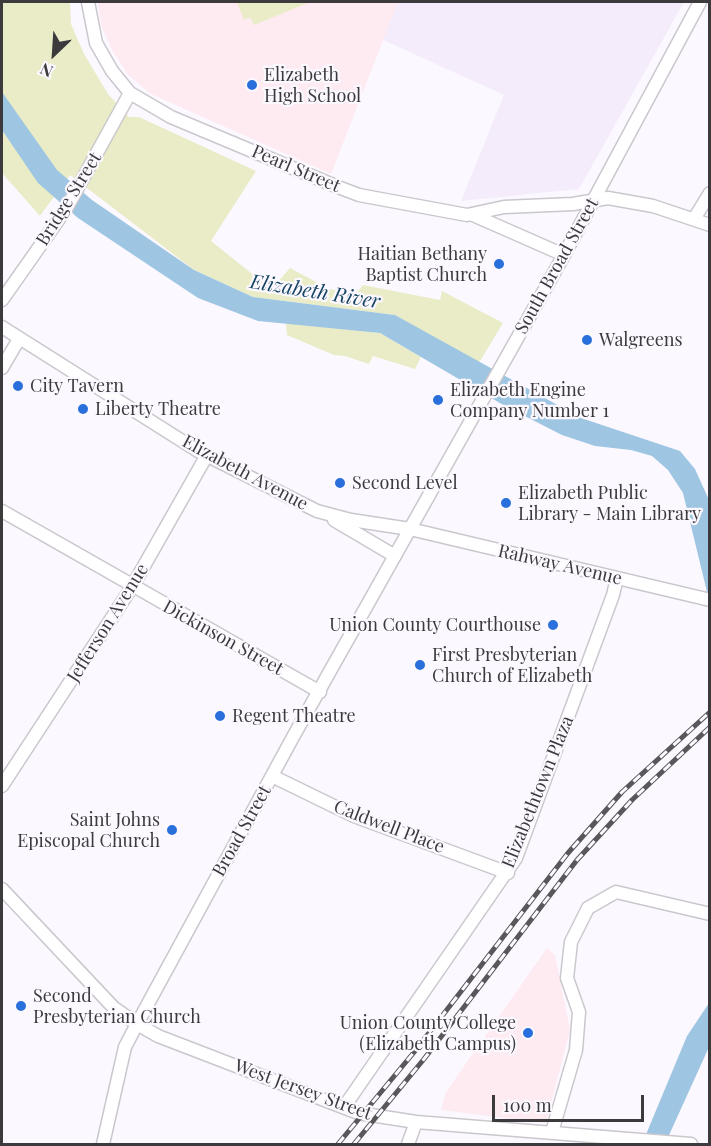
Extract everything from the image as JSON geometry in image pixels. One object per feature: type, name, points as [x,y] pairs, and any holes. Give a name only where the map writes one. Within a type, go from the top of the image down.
[{"type":"street","points":[[88,2],[96,43],[112,71],[130,93]]},
{"type":"street","name":"South Broad Street","points":[[410,529],[564,255],[699,2]]},
{"type":"street","name":"Bridge Street","points":[[2,300],[66,209],[130,93]]},
{"type":"street","name":"Pearl Street","points":[[130,93],[171,117],[359,195],[473,215],[564,255]]},
{"type":"street","points":[[694,219],[710,194]]},
{"type":"street","name":"Pearl Street","points":[[473,215],[504,207],[573,204],[595,198],[632,201],[710,225]]},
{"type":"street","name":"Elizabeth Avenue","points":[[2,327],[207,455],[317,511],[351,520],[410,529]]},
{"type":"street","points":[[2,368],[19,339]]},
{"type":"street","name":"Jefferson Avenue","points":[[2,786],[132,587],[207,455]]},
{"type":"street","name":"Dickinson Street","points":[[2,511],[320,692]]},
{"type":"street","points":[[317,511],[395,556]]},
{"type":"street","name":"Broad Street","points":[[103,1144],[125,1047],[272,776],[410,529]]},
{"type":"street","name":"Rahway Avenue","points":[[410,529],[706,600]]},
{"type":"street","name":"Elizabethtown Plaza","points":[[344,1107],[508,873],[516,858],[613,595],[616,578]]},
{"type":"street","name":"Caldwell Place","points":[[272,776],[354,816],[508,873]]},
{"type":"street","name":"West Jersey Street","points":[[2,889],[114,1008],[137,1024],[158,1036],[344,1107],[381,1117],[416,1122],[691,1144]]},
{"type":"street","points":[[552,1132],[576,1050],[579,1012],[567,978],[572,942],[588,908],[613,893],[710,914]]},
{"type":"street","points":[[408,1144],[416,1122]]},
{"type":"street","points":[[536,1144],[539,1132]]},
{"type":"shaded area","name":"Elizabeth High School","points":[[98,2],[398,2],[331,174],[151,94],[129,76],[112,50],[101,25]]},
{"type":"shaded area","points":[[398,2],[684,2],[579,189],[461,201],[504,95],[381,39]]},
{"type":"shaded area","name":"Union County College (Elizabeth Campus)","points":[[547,948],[555,955],[570,1030],[546,1123],[441,1110],[446,1092]]},
{"type":"green space","points":[[2,2],[70,2],[71,24],[84,54],[108,94],[129,117],[139,117],[256,171],[211,241],[251,273],[277,283],[290,268],[329,289],[356,294],[363,285],[440,300],[442,291],[503,323],[480,361],[478,363],[395,315],[253,297],[194,270],[70,175],[40,216],[2,173]]},
{"type":"green space","points":[[237,2],[310,2],[254,25],[250,17],[244,20]]},
{"type":"green space","points":[[286,323],[380,333],[421,357],[415,369],[373,356],[369,364],[334,355],[287,335]]},
{"type":"water","points":[[2,92],[57,170],[92,200],[194,270],[253,297],[395,315],[581,418],[680,451],[695,469],[709,500],[709,600],[683,493],[668,470],[652,456],[631,450],[595,446],[562,435],[505,406],[380,333],[258,321],[198,298],[78,218],[38,183],[2,130]]},
{"type":"water","points":[[709,1003],[709,1047],[665,1144],[642,1144],[687,1036]]},
{"type":"railway","points":[[338,1144],[415,1051],[568,853],[622,792],[710,712]]},
{"type":"railway","points":[[354,1144],[424,1059],[577,860],[632,800],[710,727]]},
{"type":"place","name":"Elizabeth High School","points":[[252,85]]},
{"type":"place","name":"Haitian Bethany Baptist Church","points":[[499,264]]},
{"type":"place","name":"Walgreens","points":[[587,340]]},
{"type":"place","name":"City Tavern","points":[[18,386]]},
{"type":"place","name":"Elizabeth Engine Company Number 1","points":[[438,400]]},
{"type":"place","name":"Liberty Theatre","points":[[83,409]]},
{"type":"place","name":"Second Level","points":[[340,483]]},
{"type":"place","name":"Elizabeth Public Library - Main Library","points":[[506,503]]},
{"type":"place","name":"Union County Courthouse","points":[[553,625]]},
{"type":"place","name":"First Presbyterian Church of Elizabeth","points":[[420,665]]},
{"type":"place","name":"Regent Theatre","points":[[220,716]]},
{"type":"place","name":"Saint Johns Episcopal Church","points":[[172,830]]},
{"type":"place","name":"Second Presbyterian Church","points":[[21,1006]]},
{"type":"place","name":"Union County College (Elizabeth Campus)","points":[[528,1033]]},
{"type":"water label","name":"Elizabeth River","points":[[315,292]]}]
